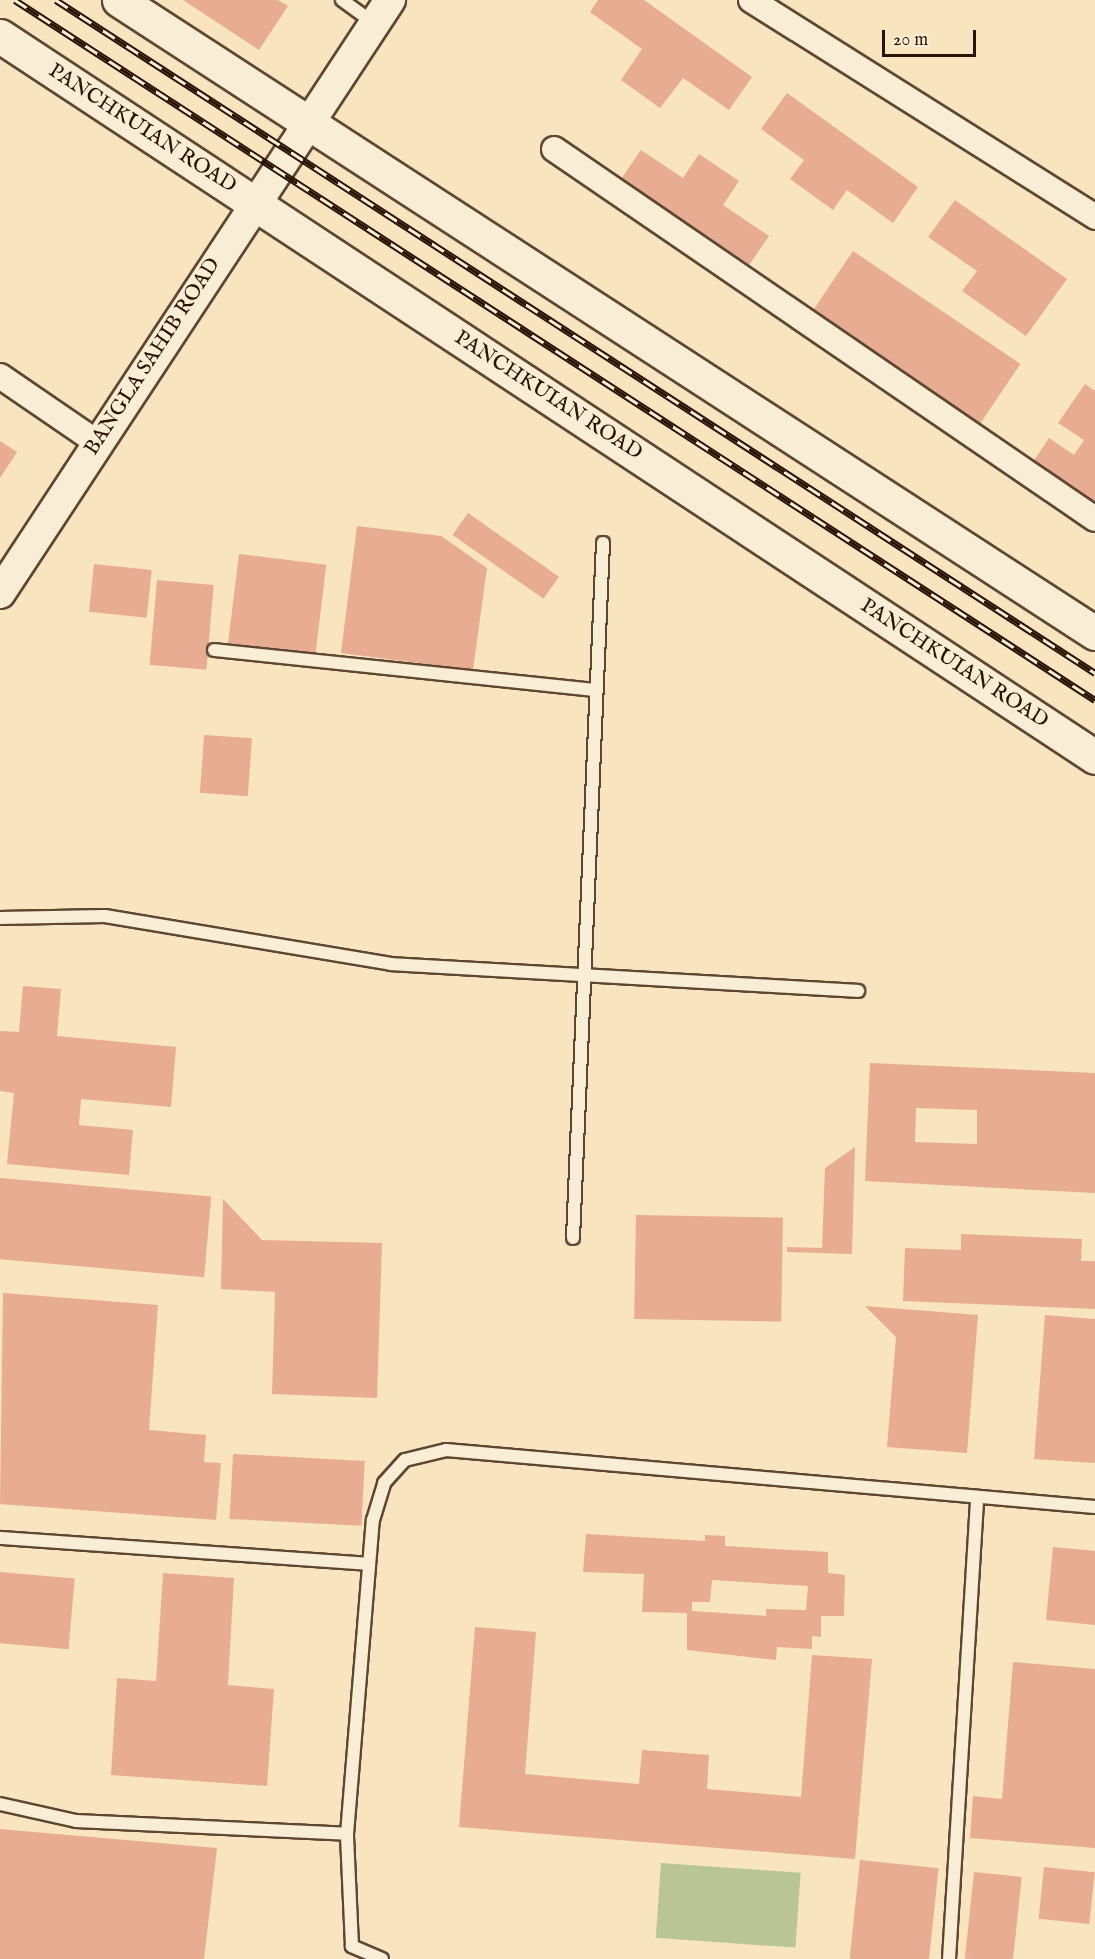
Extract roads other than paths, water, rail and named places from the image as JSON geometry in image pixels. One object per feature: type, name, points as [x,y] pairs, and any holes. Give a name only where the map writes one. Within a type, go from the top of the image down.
[{"type":"main road","points":[[119,0],[1095,633]]},
{"type":"main road","name":"PANCHKUIAN ROAD","points":[[0,36],[254,201],[1095,757]]},
{"type":"street","points":[[751,0],[1095,218]]},
{"type":"street","name":"BANGLA SAHIB ROAD","points":[[0,593],[254,201],[382,11]]},
{"type":"street","points":[[554,149],[1095,519]]},
{"type":"street","points":[[0,376],[98,443]]},
{"type":"lane","points":[[342,0],[382,11]]},
{"type":"lane","points":[[573,1238],[603,543]]},
{"type":"lane","points":[[214,650],[596,690]]},
{"type":"lane","points":[[0,918],[105,916],[391,964],[583,978],[858,992]]},
{"type":"lane","points":[[382,1959],[352,1946],[347,1834],[373,1520],[384,1483],[405,1460],[446,1450],[1095,1507]]},
{"type":"lane","points":[[950,1959],[977,1497]]},
{"type":"lane","points":[[0,1538],[368,1564]]},
{"type":"lane","points":[[0,1804],[76,1821],[347,1834]]},
{"type":"railway","points":[[15,0],[1095,700]]},
{"type":"railway","points":[[56,0],[1095,673]]}]
